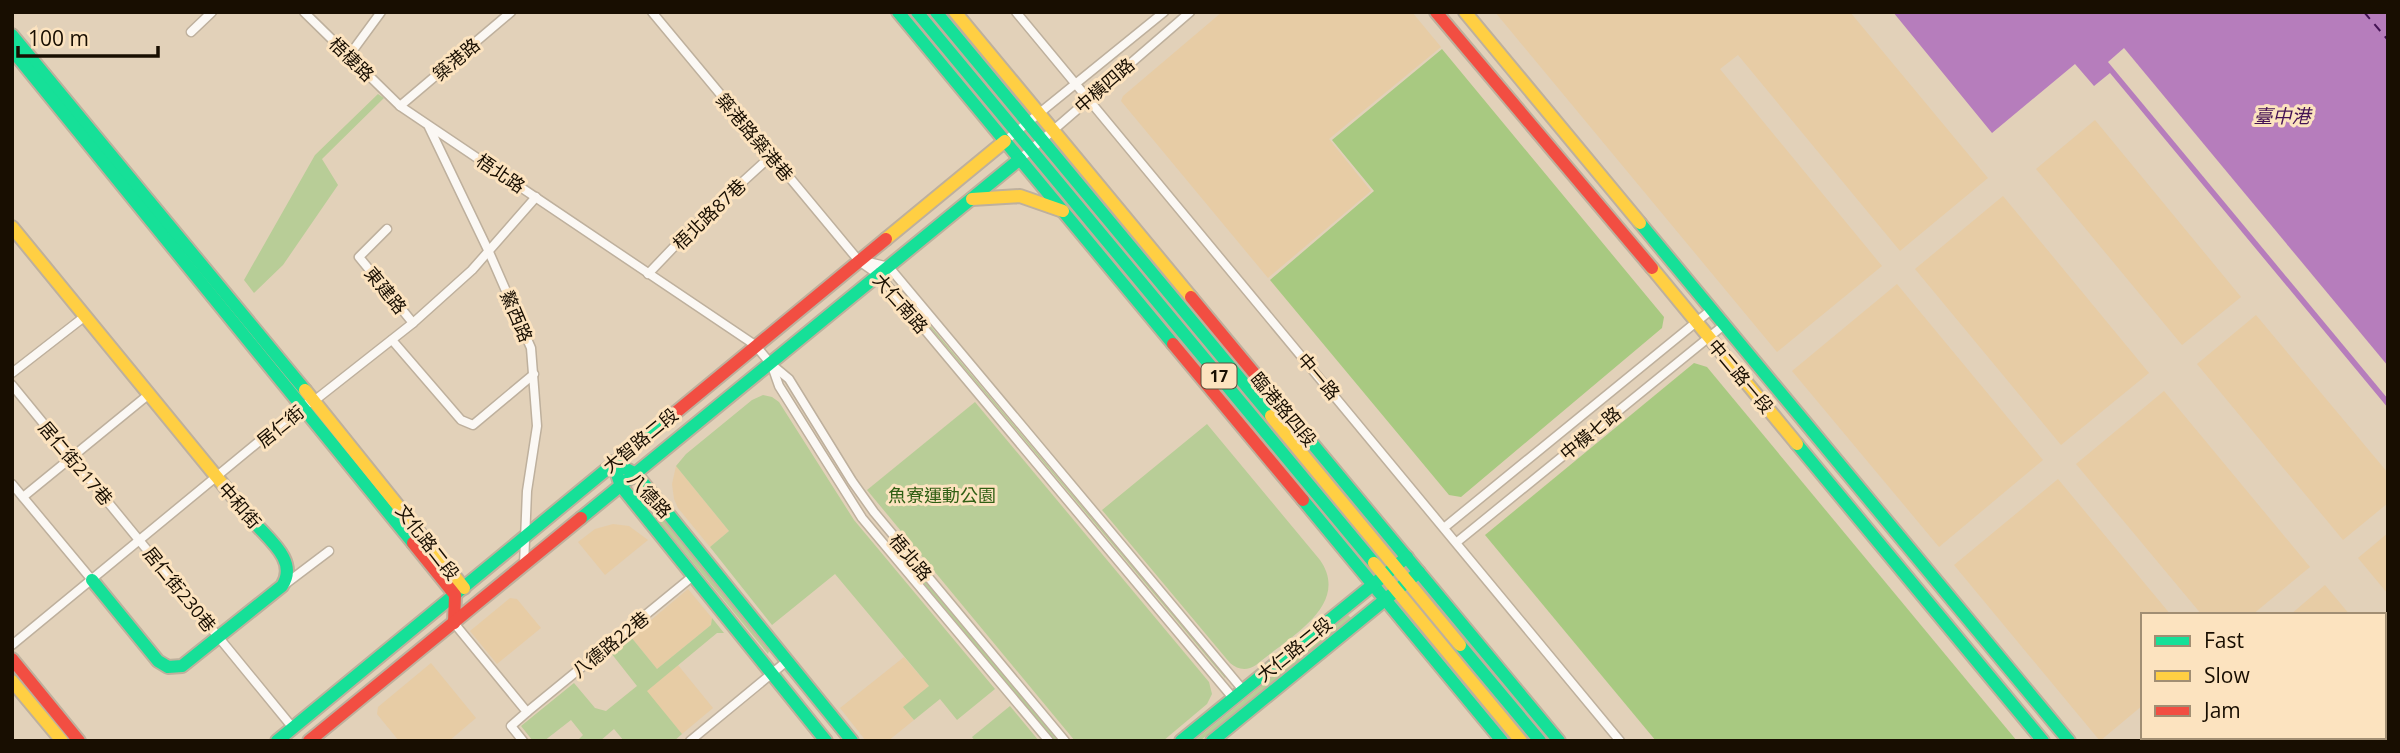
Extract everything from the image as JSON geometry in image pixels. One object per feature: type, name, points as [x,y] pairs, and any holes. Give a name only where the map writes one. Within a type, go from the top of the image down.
[{"type":"street","points":[[191,33],[212,12]]},
{"type":"street","name":"梧棲路","points":[[304,12],[400,106]]},
{"type":"street","points":[[348,57],[381,12]]},
{"type":"street","name":"築港路","points":[[400,106],[511,12]]},
{"type":"street","name":"築港路築港巷","points":[[652,12],[859,261]]},
{"type":"street","name":"17","points":[[898,12],[1502,741]]},
{"type":"street","name":"臨港路四段","points":[[917,12],[1521,741]]},
{"type":"street","name":"臨港路四段","points":[[936,12],[1540,741]]},
{"type":"street","name":"臨港路四段","points":[[955,12],[1559,741]]},
{"type":"street","name":"中一路","points":[[1016,12],[1620,741]]},
{"type":"street","name":"中橫四路","points":[[1005,141],[1164,12]]},
{"type":"street","name":"中橫四路","points":[[1020,159],[1189,12]]},
{"type":"street","name":"中二路一段","points":[[1436,12],[2043,741]]},
{"type":"street","name":"中二路一段","points":[[1465,12],[2069,741]]},
{"type":"street","name":"文化路二段","points":[[12,35],[459,591],[454,623]]},
{"type":"street","name":"文化路二段","points":[[12,50],[308,404]]},
{"type":"street","name":"梧北路","points":[[400,106],[755,345],[771,364],[789,379],[874,512],[1065,741]]},
{"type":"street","name":"鰲西路","points":[[428,125],[489,252],[531,348],[537,426],[529,474],[524,565]]},
{"type":"street","name":"大智路二段","points":[[277,741],[1005,141]]},
{"type":"street","name":"梧北路87巷","points":[[648,274],[692,228],[771,156]]},
{"type":"street","name":"大智路二段","points":[[309,741],[1020,159]]},
{"type":"street","points":[[971,199],[1020,196],[1063,211]]},
{"type":"street","name":"居仁街","points":[[12,645],[308,404],[413,323],[489,252],[536,197]]},
{"type":"street","name":"東建路","points":[[387,229],[359,257],[413,323]]},
{"type":"street","name":"中和街","points":[[13,230],[285,559],[289,573],[282,586]]},
{"type":"street","name":"大仁南路","points":[[859,261],[884,271],[1238,694]]},
{"type":"street","name":"中橫七路","points":[[1445,527],[1712,310]]},
{"type":"street","points":[[12,373],[84,317]]},
{"type":"street","name":"中橫七路","points":[[1457,542],[1724,325]]},
{"type":"street","points":[[392,340],[461,420],[473,425],[534,374]]},
{"type":"street","name":"梧北路","points":[[771,364],[779,386],[858,512],[1049,741]]},
{"type":"street","name":"居仁街217巷","points":[[12,386],[140,540]]},
{"type":"street","points":[[23,496],[148,395]]},
{"type":"street","name":"八德路","points":[[614,462],[636,474],[852,741]]},
{"type":"street","name":"八德路","points":[[614,462],[621,486],[826,741]]},
{"type":"street","points":[[12,484],[163,666],[173,669],[183,666],[328,551]]},
{"type":"street","name":"居仁街230巷","points":[[140,540],[293,728]]},
{"type":"street","name":"大仁路二段","points":[[1181,741],[1407,557]]},
{"type":"street","name":"大仁路二段","points":[[1212,741],[1419,572]]},
{"type":"street","name":"八德路22巷","points":[[527,712],[694,576]]},
{"type":"street","points":[[454,623],[527,712],[511,726],[523,741]]},
{"type":"street","points":[[12,659],[79,741]]},
{"type":"street","points":[[690,741],[787,661]]},
{"type":"street","points":[[12,681],[62,741]]},
{"type":"shaded area","points":[[1222,12],[1412,12],[1441,47],[1329,139],[1371,191],[1268,278],[1121,101],[1123,96]]},
{"type":"shaded area","points":[[1495,12],[1850,12],[1988,178],[1900,251],[1738,55],[1720,69],[1882,266],[1777,352]]},
{"type":"shaded area","points":[[2095,120],[2241,297],[2182,345],[2036,169]]},
{"type":"shaded area","points":[[2003,196],[2149,373],[2061,445],[1915,269]]},
{"type":"shaded area","points":[[1897,284],[2043,460],[1939,547],[1792,371]]},
{"type":"shaded area","points":[[2256,315],[2388,473],[2388,503],[2343,540],[2197,364]]},
{"type":"shaded area","points":[[2164,391],[2310,567],[2254,613],[2200,613],[2076,464]]},
{"type":"shaded area","points":[[676,466],[729,531],[710,547],[678,508],[674,499],[672,484]]},
{"type":"shaded area","points":[[2058,479],[2169,613],[2141,613],[2141,707],[2100,741],[1954,565]]},
{"type":"shaded area","points":[[613,524],[629,526],[648,540],[605,575],[578,542],[595,529]]},
{"type":"shaded area","points":[[2388,533],[2388,594],[2358,558]]},
{"type":"shaded area","points":[[2325,585],[2348,613],[2292,613]]},
{"type":"shaded area","points":[[688,589],[712,618],[711,625],[657,669],[631,637]]},
{"type":"shaded area","points":[[510,598],[517,599],[541,628],[497,664],[470,631]]},
{"type":"shaded area","points":[[904,657],[929,686],[904,707],[914,720],[888,741],[866,741],[840,708]]},
{"type":"shaded area","points":[[2386,658],[2388,741],[2304,739],[2386,739]]},
{"type":"shaded area","points":[[431,663],[476,718],[449,741],[399,741],[377,714],[378,707]]},
{"type":"shaded area","points":[[678,665],[713,708],[682,734],[646,691]]},
{"type":"green space","points":[[1442,49],[1664,317],[1662,328],[1461,497],[1449,495],[1270,280],[1374,191],[1332,140]]},
{"type":"green space","points":[[378,94],[384,98],[322,159],[338,185],[283,265],[254,293],[244,280],[315,155]]},
{"type":"green space","points":[[901,293],[1225,676],[1225,678]]},
{"type":"green space","points":[[1694,363],[1707,367],[2017,741],[1656,741],[1485,535]]},
{"type":"green space","points":[[763,395],[779,402],[854,520],[995,689],[957,720],[940,699],[914,720],[903,707],[929,686],[835,574],[772,625],[710,547],[729,531],[676,466],[686,454],[752,400]]},
{"type":"green space","name":"魚寮運動公園","points":[[975,402],[1209,682],[1212,694],[1207,704],[1163,741],[1075,741],[867,490]]},
{"type":"green space","points":[[1207,424],[1320,560],[1328,577],[1328,592],[1322,607],[1311,620],[1256,665],[1246,669],[1230,663],[1102,510]]},
{"type":"green space","points":[[657,512],[769,651],[768,654],[654,515]]},
{"type":"green space","points":[[922,577],[1059,741],[1055,741],[920,579]]},
{"type":"green space","points":[[1348,615],[1351,618],[1200,741],[1194,741]]},
{"type":"green space","points":[[712,618],[724,633],[717,633],[647,691],[682,734],[674,741],[624,741],[614,729],[600,741],[577,741],[583,735],[571,720],[544,741],[533,741],[521,726],[574,683],[595,708],[606,711],[637,686],[611,653],[631,637],[657,669],[711,625]]},
{"type":"green space","points":[[1010,706],[1039,741],[975,741],[972,737]]},
{"type":"water","name":"臺中港","points":[[1893,12],[2388,12],[2388,408],[2110,73],[2094,86],[2075,64],[1992,133]]},
{"type":"pier","points":[[2124,48],[2388,366],[2388,399],[2108,62]]},
{"type":"ferry route","points":[[2364,12],[2388,40]]},
{"type":"traffic: fast","points":[[898,12],[1173,344]]},
{"type":"traffic: fast","points":[[917,12],[1374,563]]},
{"type":"traffic: fast","points":[[936,12],[1271,416]]},
{"type":"traffic: fast","points":[[12,35],[305,390]]},
{"type":"traffic: fast","points":[[12,50],[413,543]]},
{"type":"traffic: fast","points":[[581,518],[1020,159]]},
{"type":"traffic: fast","points":[[1640,223],[2069,741]]},
{"type":"traffic: fast","points":[[277,741],[669,418]]},
{"type":"traffic: fast","points":[[1292,419],[1559,741]]},
{"type":"traffic: fast","points":[[1797,444],[2043,741]]},
{"type":"traffic: fast","points":[[613,462],[636,474],[852,741]]},
{"type":"traffic: fast","points":[[613,462],[621,486],[826,741]]},
{"type":"traffic: fast","points":[[1303,500],[1502,741]]},
{"type":"traffic: fast","points":[[92,580],[158,661],[168,667],[182,666],[282,586],[287,568],[284,559],[252,520]]},
{"type":"traffic: fast","points":[[1181,741],[1407,557]]},
{"type":"traffic: fast","points":[[1212,741],[1419,572]]},
{"type":"traffic: fast","points":[[1460,645],[1540,741]]},
{"type":"traffic: slow","points":[[955,12],[1191,297]]},
{"type":"traffic: slow","points":[[1465,12],[1640,223]]},
{"type":"traffic: slow","points":[[886,239],[1005,141]]},
{"type":"traffic: slow","points":[[972,199],[1020,196],[1063,211]]},
{"type":"traffic: slow","points":[[12,227],[252,520]]},
{"type":"traffic: slow","points":[[1652,268],[1797,444]]},
{"type":"traffic: slow","points":[[305,390],[464,588]]},
{"type":"traffic: slow","points":[[1271,416],[1460,645]]},
{"type":"traffic: slow","points":[[1374,563],[1521,741]]},
{"type":"traffic: slow","points":[[12,681],[62,741]]},
{"type":"traffic: jam","points":[[1436,12],[1652,268]]},
{"type":"traffic: jam","points":[[669,418],[886,239]]},
{"type":"traffic: jam","points":[[1191,297],[1292,419]]},
{"type":"traffic: jam","points":[[1173,344],[1303,500]]},
{"type":"traffic: jam","points":[[309,741],[581,518]]},
{"type":"traffic: jam","points":[[413,543],[455,595],[454,623]]},
{"type":"traffic: jam","points":[[12,659],[79,741]]}]
